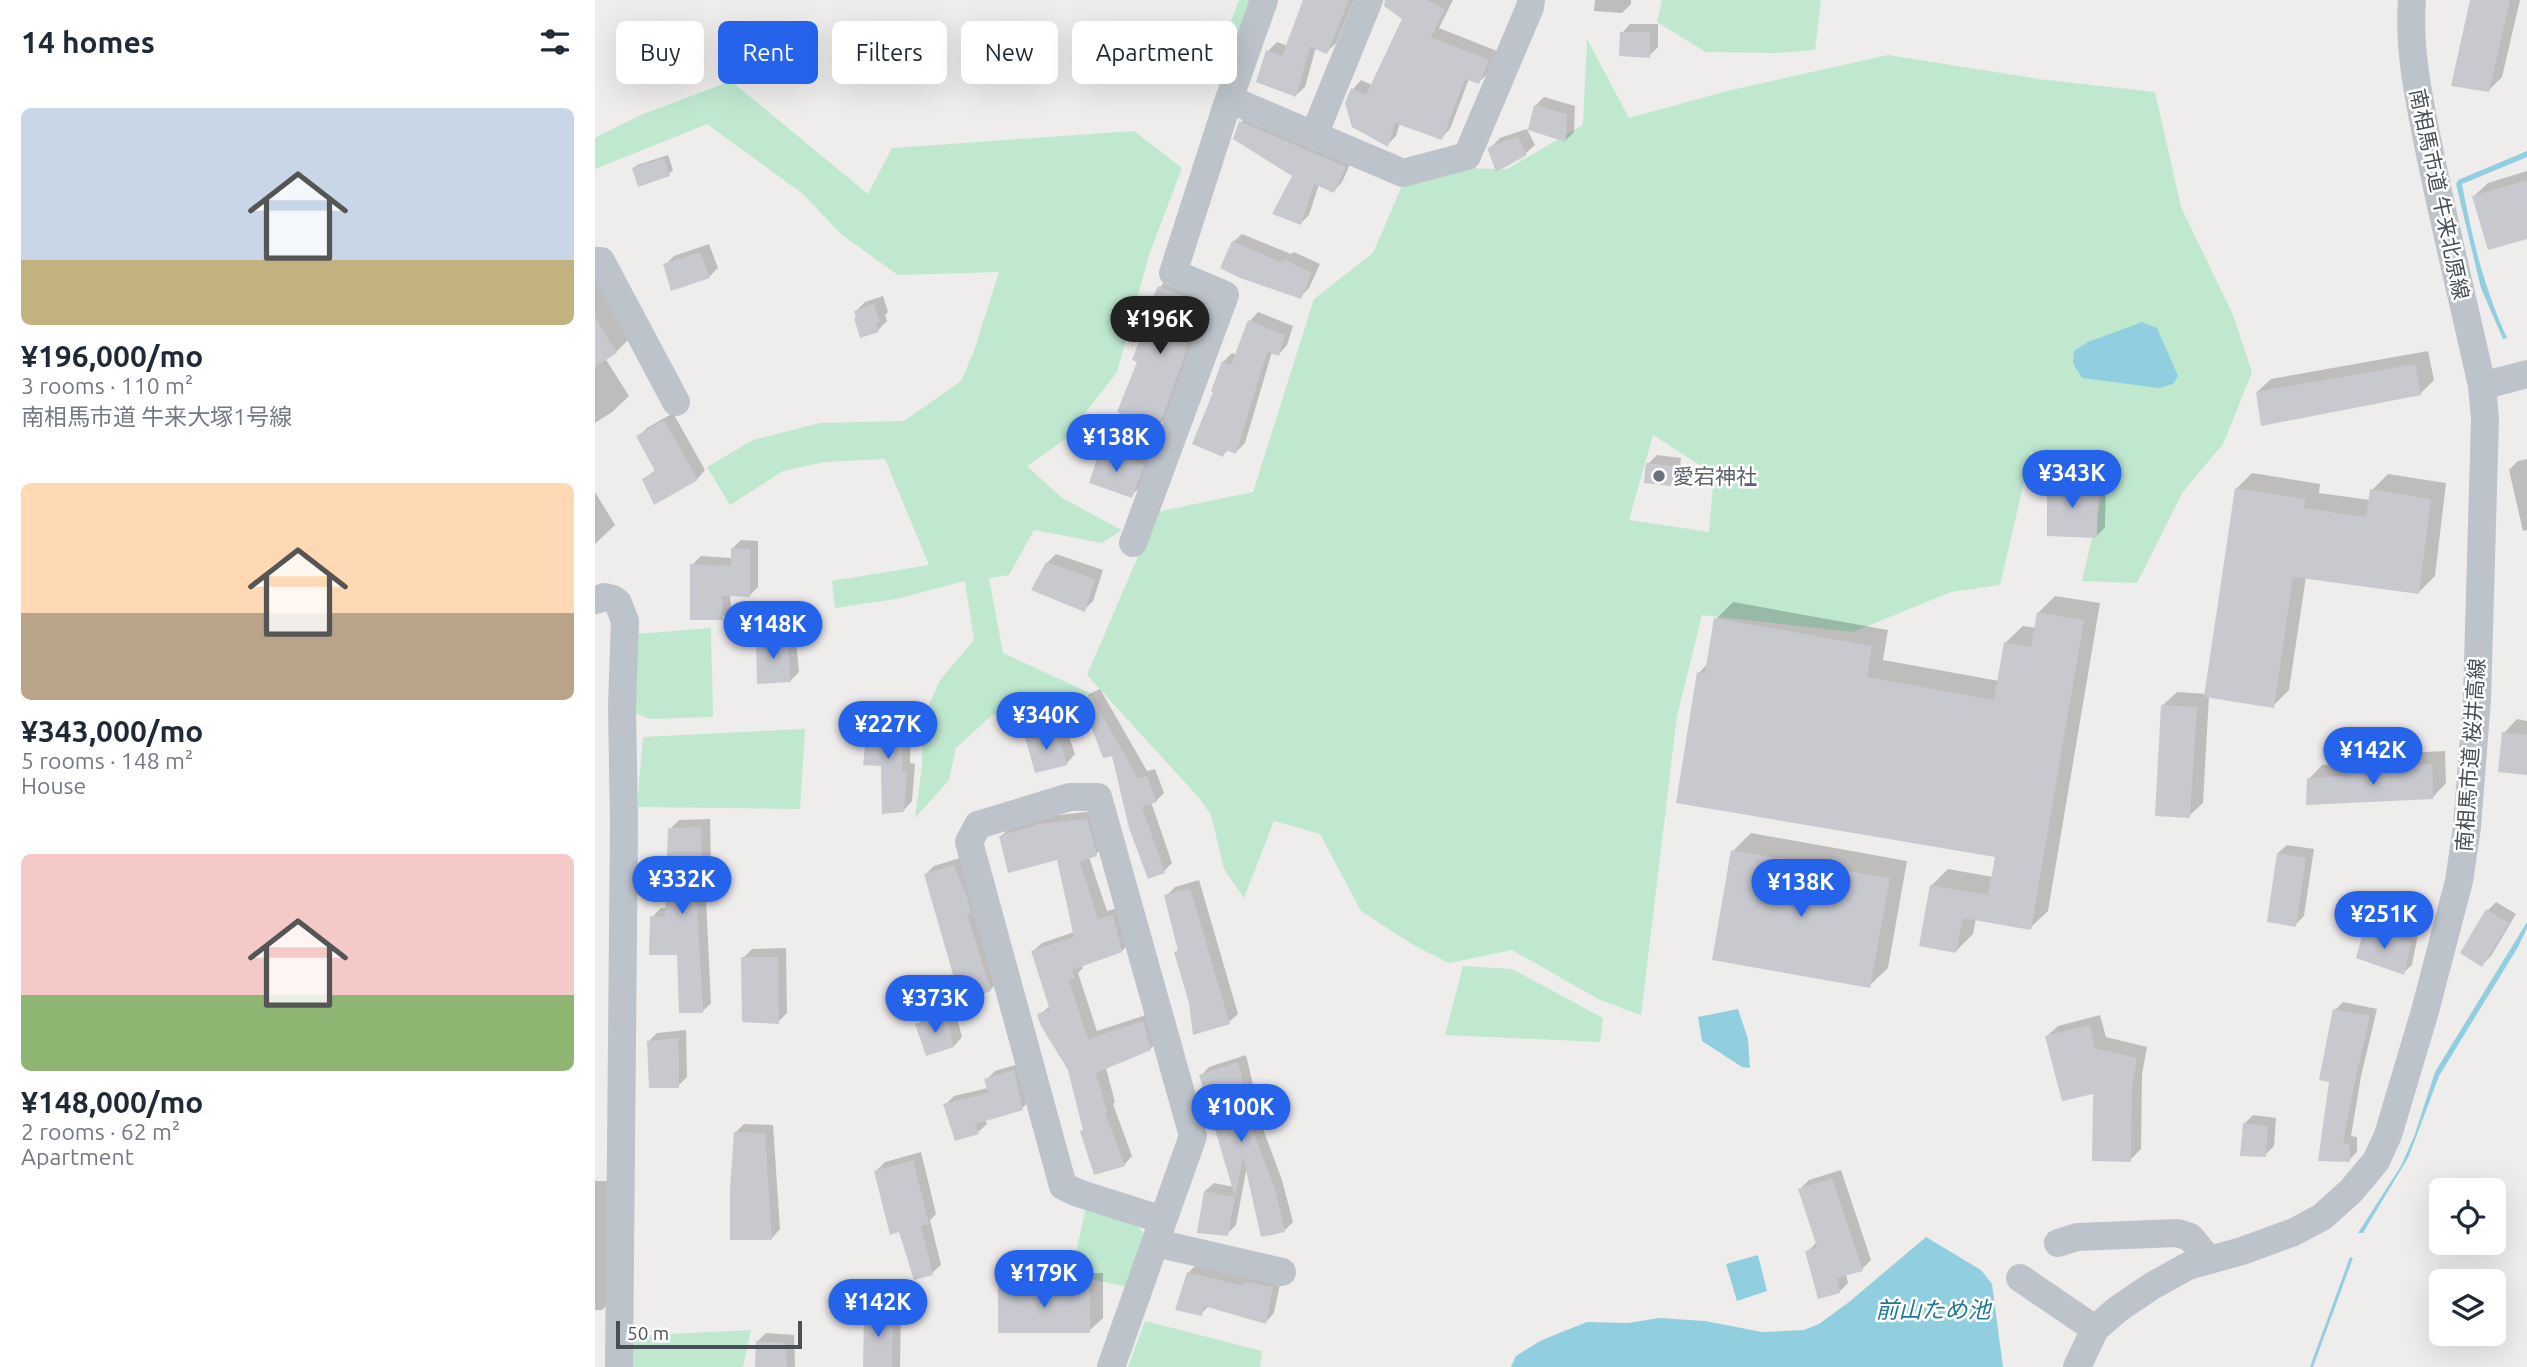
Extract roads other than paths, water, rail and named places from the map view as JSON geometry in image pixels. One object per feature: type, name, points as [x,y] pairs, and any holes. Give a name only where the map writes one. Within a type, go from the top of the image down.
[{"type":"street","points":[[1133,543],[1225,295],[1173,273],[1264,0]]},
{"type":"street","points":[[1314,135],[1369,0]]},
{"type":"street","points":[[1229,99],[1403,173],[1467,156],[1531,7],[1531,0]]},
{"type":"street","name":"南相馬市道 牛来北原線","points":[[2412,0],[2411,32],[2417,91],[2442,216],[2482,386]]},
{"type":"street","points":[[595,261],[601,261],[676,402]]},
{"type":"street","points":[[2482,386],[2527,374]]},
{"type":"street","name":"南相馬市道 桜井高線","points":[[2077,1367],[2095,1329],[2118,1309],[2152,1286],[2188,1266],[2242,1251],[2294,1232],[2322,1217],[2351,1191],[2376,1161],[2388,1135],[2459,881],[2467,827],[2478,673],[2485,419],[2482,386]]},
{"type":"street","points":[[595,600],[613,598],[618,603],[625,621],[619,1367]]},
{"type":"street","points":[[1111,1367],[1160,1231],[1193,1136],[1098,797],[1070,797],[978,825],[969,842],[1063,1186],[1160,1231],[1282,1272]]},
{"type":"street","points":[[2058,1243],[2077,1237],[2177,1233],[2190,1237],[2209,1260]]},
{"type":"street","points":[[2020,1278],[2095,1329]]},
{"type":"water","points":[[2527,151],[2527,157],[2462,184],[2480,262],[2507,338],[2503,339],[2481,288],[2456,184],[2458,180]]},
{"type":"water","points":[[2142,322],[2157,328],[2178,376],[2173,384],[2159,388],[2082,378],[2073,363],[2074,351],[2088,342]]},
{"type":"water","points":[[2527,922],[2518,947],[2439,1076],[2409,1156],[2363,1233],[2358,1233],[2401,1166],[2415,1134],[2435,1072]]},
{"type":"water","points":[[1738,1009],[1748,1039],[1750,1068],[1742,1067],[1702,1041],[1698,1017]]},
{"type":"water","name":"前山ため池","points":[[1926,1237],[1981,1270],[1992,1284],[2003,1367],[1511,1367],[1516,1356],[1542,1340],[1587,1322],[1628,1323],[1659,1318],[1705,1321],[1762,1332],[1804,1330],[1819,1324],[1849,1302]]},
{"type":"water","points":[[1758,1255],[1767,1291],[1737,1301],[1726,1264]]},
{"type":"water","points":[[2350,1257],[2353,1258],[2313,1367],[2310,1367]]},
{"type":"place","name":"愛宕神社","points":[[1659,476]]}]
